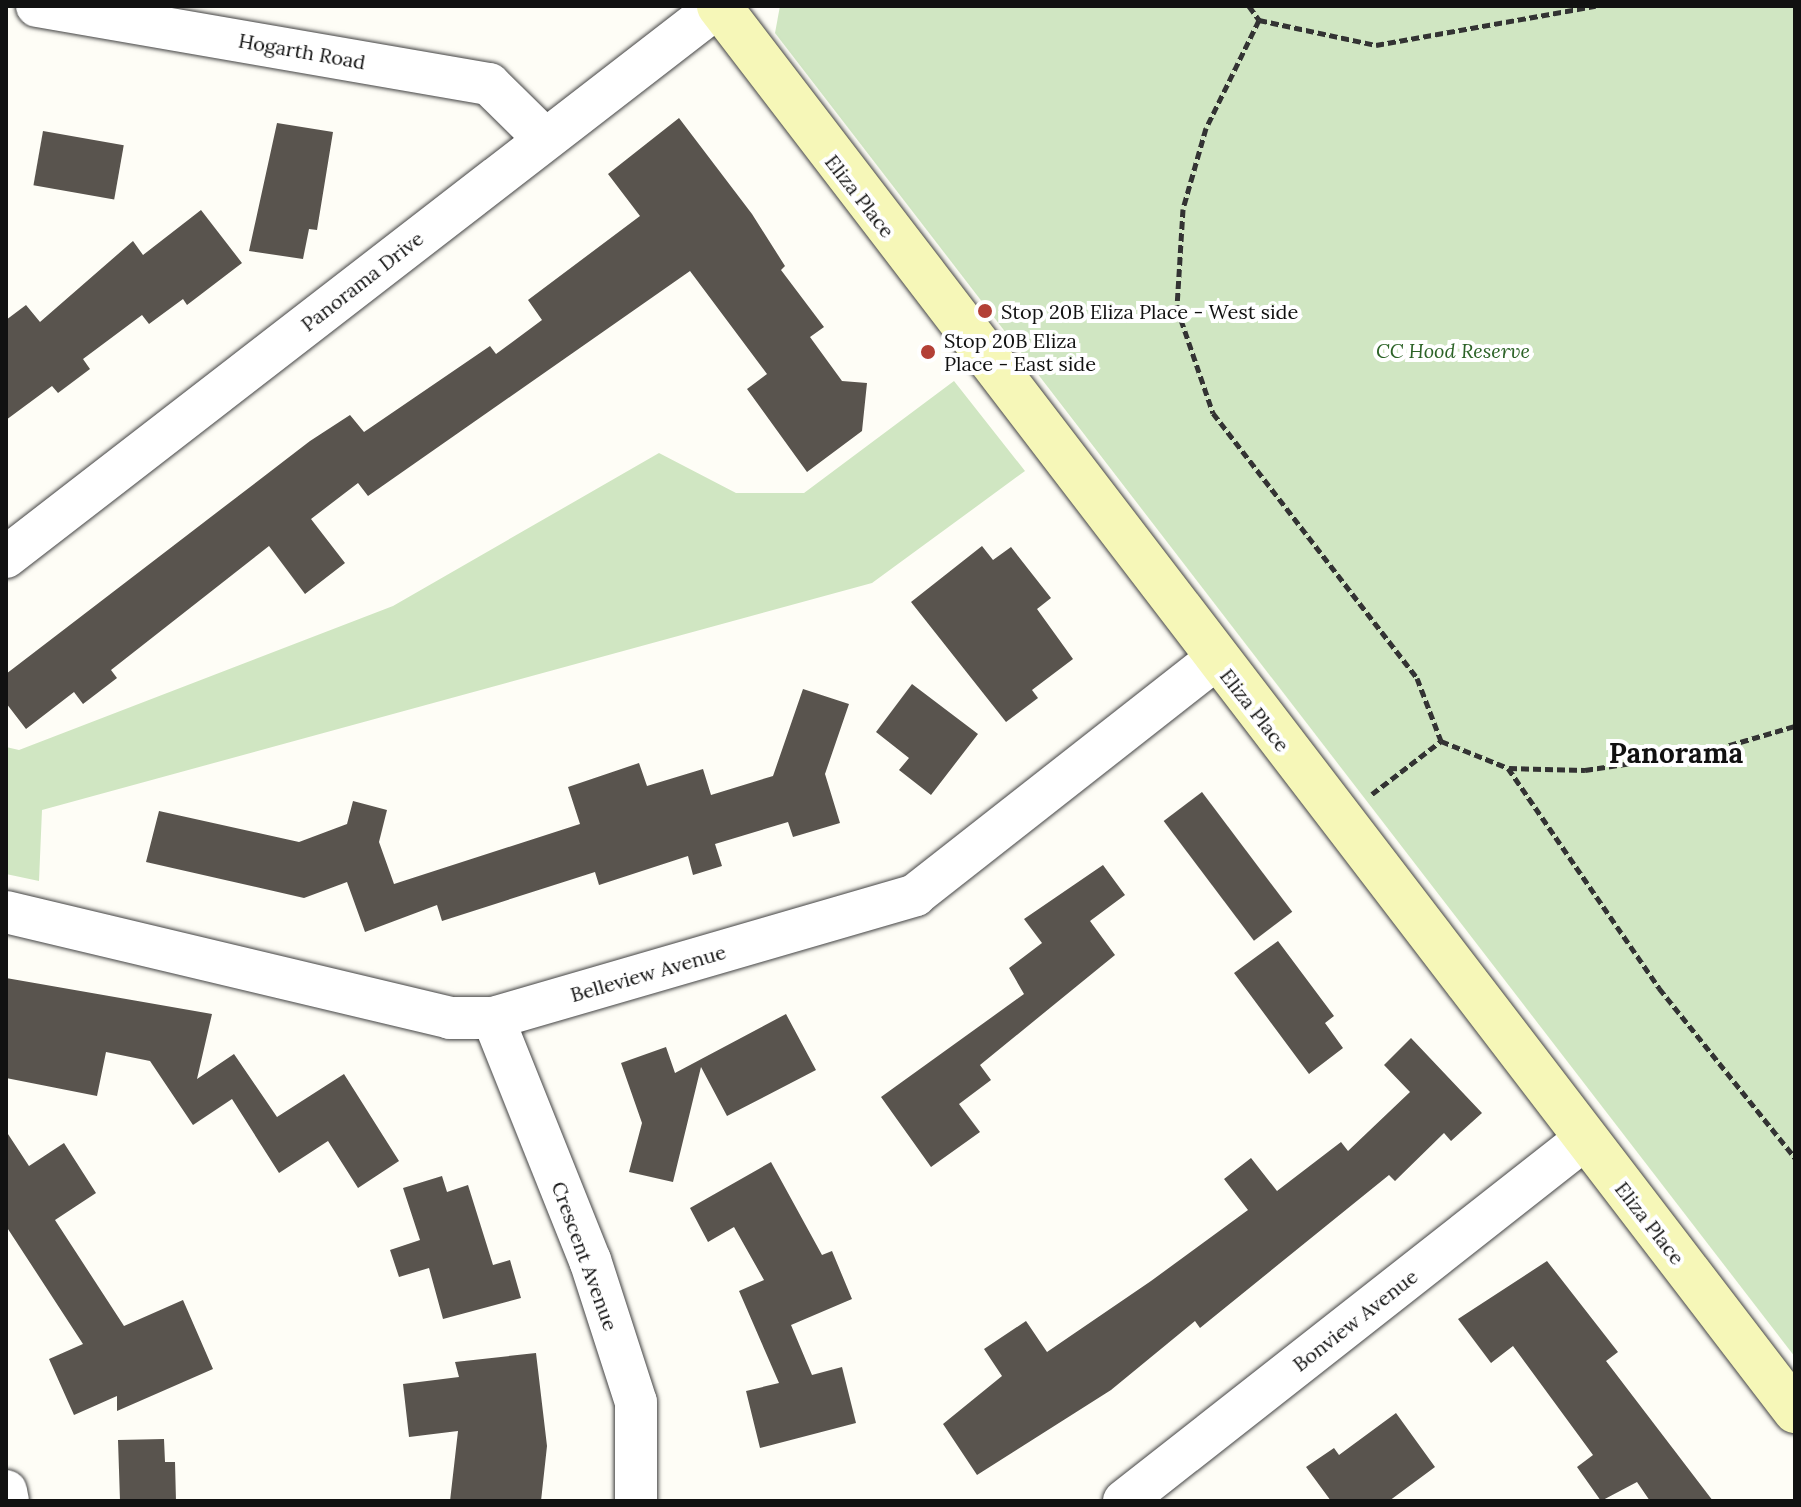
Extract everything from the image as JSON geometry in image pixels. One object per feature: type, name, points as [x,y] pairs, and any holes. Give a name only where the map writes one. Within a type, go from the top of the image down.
[{"type":"street","name":"Hogarth Road","points":[[37,6],[489,84],[545,139]]},
{"type":"street","name":"Panorama Drive","points":[[6,557],[717,7]]},
{"type":"street","name":"Eliza Place","points":[[717,7],[1795,1411]]},
{"type":"street","name":"Belleview Avenue","points":[[6,912],[450,1018],[493,1018],[915,895],[1216,659]]},
{"type":"street","name":"Crescent Avenue","points":[[493,1018],[590,1260],[636,1402],[636,1501]]},
{"type":"street","name":"Bonview Avenue","points":[[1124,1501],[1585,1139]]},
{"type":"street","points":[[6,1491],[8,1501]]},
{"type":"path","points":[[1249,6],[1259,20],[1376,45],[1596,6]]},
{"type":"path","points":[[1259,20],[1195,169],[1183,209],[1177,308],[1213,413],[1417,678],[1441,741],[1508,768],[1585,770],[1706,752],[1795,726]]},
{"type":"path","points":[[1339,820],[1441,741]]},
{"type":"path","points":[[1508,768],[1659,988],[1795,1158]]},
{"type":"green space","name":"CC Hood Reserve","points":[[780,6],[1795,6],[1795,1357],[775,33]]},
{"type":"green space","points":[[954,381],[1025,471],[872,583],[42,810],[39,881],[6,874],[6,747],[19,750],[393,606],[659,453],[736,493],[804,493]]},
{"type":"building","points":[[679,118],[752,214],[785,266],[781,270],[824,327],[810,337],[842,381],[867,383],[862,431],[807,472],[747,389],[767,374],[690,271],[368,496],[358,483],[311,519],[345,563],[305,594],[269,546],[111,670],[117,678],[83,704],[74,692],[26,729],[6,703],[6,674],[310,441],[350,415],[364,432],[490,346],[496,354],[542,320],[528,300],[640,216],[608,174]]},
{"type":"building","points":[[277,123],[333,132],[317,230],[309,229],[303,259],[249,251]]},
{"type":"building","points":[[43,131],[124,145],[114,199],[33,185]]},
{"type":"building","points":[[201,210],[242,263],[187,305],[183,299],[149,324],[142,315],[83,359],[90,369],[58,393],[52,386],[6,420],[6,320],[26,305],[40,322],[133,241],[143,255]]},
{"type":"building","points":[[982,546],[993,560],[1011,547],[1051,598],[1037,609],[1073,659],[1032,690],[1038,698],[1006,722],[911,602]]},
{"type":"building","points":[[912,684],[978,734],[931,795],[899,770],[909,758],[876,732]]},
{"type":"building","points":[[803,689],[849,704],[825,774],[840,823],[793,837],[788,822],[715,844],[722,866],[693,875],[688,856],[599,885],[595,872],[442,921],[437,905],[365,932],[347,882],[304,898],[146,862],[159,811],[299,842],[347,824],[353,801],[387,810],[379,842],[394,884],[580,824],[568,787],[639,763],[647,786],[703,769],[711,795],[773,776]]},
{"type":"building","points":[[1202,792],[1292,912],[1254,941],[1164,821]]},
{"type":"building","points":[[1103,865],[1125,895],[1090,921],[1115,955],[980,1065],[991,1080],[959,1104],[980,1132],[931,1167],[881,1097],[1024,994],[1009,968],[1042,943],[1024,919]]},
{"type":"building","points":[[1278,941],[1334,1016],[1325,1023],[1343,1048],[1309,1074],[1234,973]]},
{"type":"building","points":[[6,978],[212,1014],[197,1079],[234,1054],[277,1117],[344,1074],[399,1161],[358,1188],[328,1141],[279,1173],[232,1099],[193,1125],[150,1061],[106,1052],[97,1096],[6,1078]]},
{"type":"building","points":[[786,1014],[816,1070],[727,1116],[701,1067],[673,1182],[629,1172],[642,1123],[621,1063],[666,1047],[675,1073]]},
{"type":"building","points":[[1411,1038],[1482,1113],[1451,1141],[1444,1133],[1395,1181],[1389,1175],[1200,1328],[1195,1321],[1111,1390],[977,1475],[943,1424],[1002,1376],[984,1349],[1026,1321],[1047,1352],[1151,1281],[1248,1210],[1224,1179],[1251,1158],[1277,1191],[1341,1142],[1348,1151],[1410,1092],[1384,1065]]},
{"type":"building","points":[[6,1131],[29,1166],[64,1143],[96,1193],[55,1220],[124,1326],[183,1300],[213,1369],[117,1411],[117,1396],[74,1415],[49,1359],[83,1344],[6,1226]]},
{"type":"building","points":[[771,1162],[822,1255],[832,1251],[852,1299],[791,1325],[812,1375],[842,1367],[856,1423],[760,1448],[746,1391],[779,1383],[739,1291],[764,1280],[734,1227],[708,1242],[690,1208]]},
{"type":"building","points":[[442,1176],[447,1192],[468,1185],[493,1265],[510,1260],[521,1298],[443,1319],[429,1268],[399,1277],[390,1250],[420,1240],[403,1188]]},
{"type":"building","points":[[1547,1261],[1618,1352],[1606,1361],[1713,1501],[1650,1501],[1637,1482],[1601,1501],[1577,1467],[1593,1455],[1513,1346],[1491,1363],[1458,1319]]},
{"type":"building","points":[[536,1353],[547,1446],[541,1501],[450,1501],[458,1431],[409,1437],[403,1384],[459,1377],[455,1362]]},
{"type":"building","points":[[1396,1413],[1435,1467],[1389,1501],[1331,1501],[1306,1467],[1334,1448],[1339,1455]]},
{"type":"building","points":[[164,1439],[165,1462],[175,1462],[176,1501],[120,1501],[118,1440]]},
{"type":"place","name":"Stop 20B Eliza Place - West side","points":[[985,311]]},
{"type":"place","name":"Stop 20B Eliza Place - East side","points":[[928,352]]},
{"type":"district","name":"Panorama","points":[[1676,753]]}]
